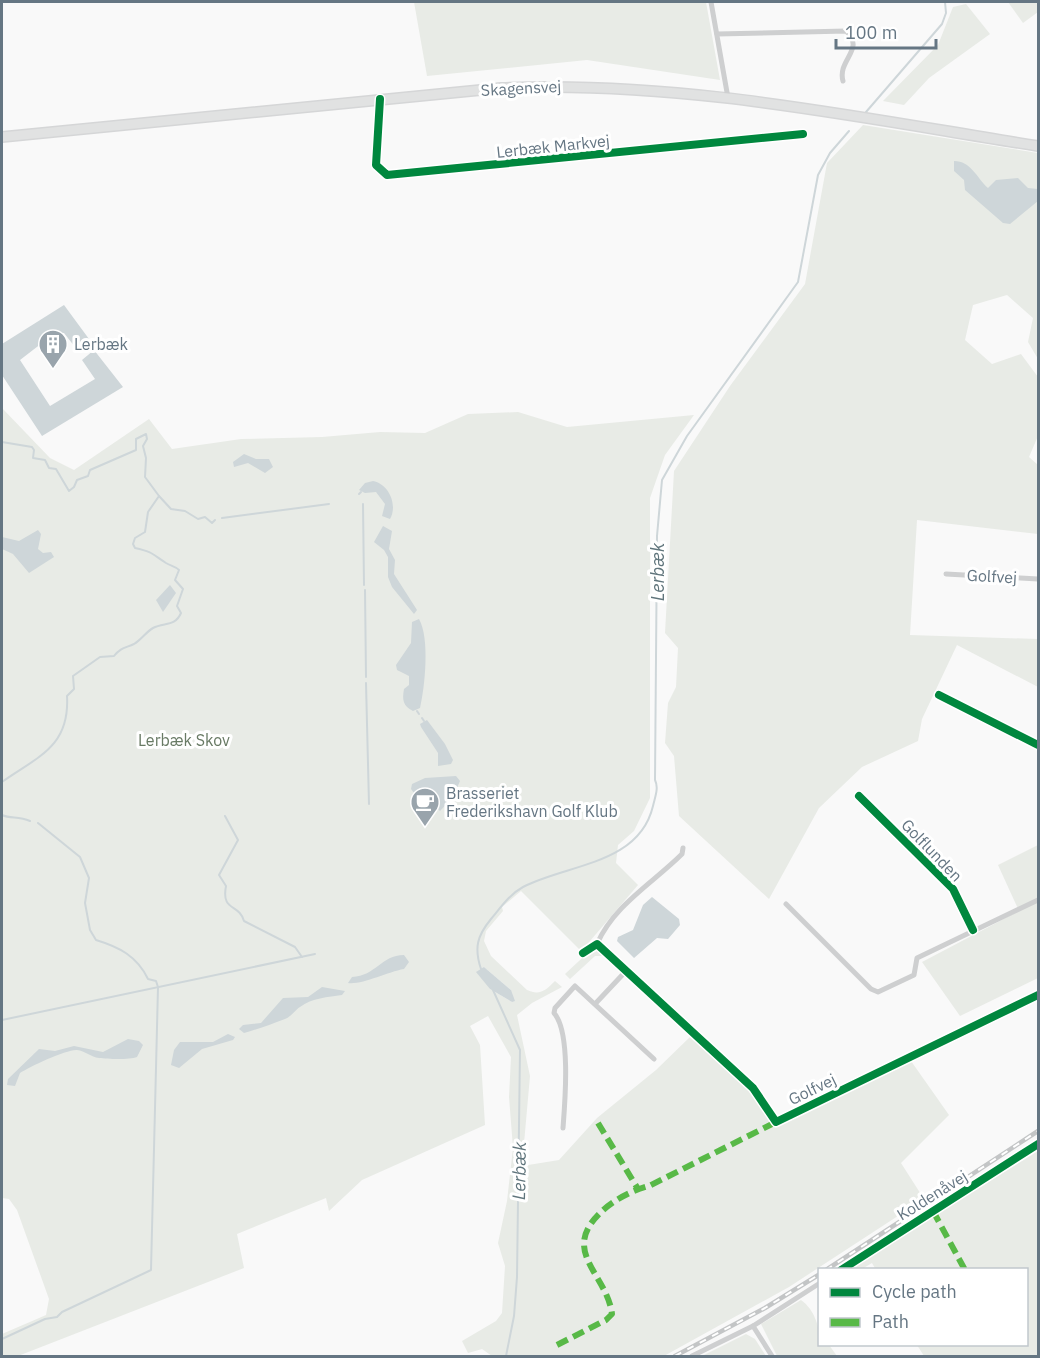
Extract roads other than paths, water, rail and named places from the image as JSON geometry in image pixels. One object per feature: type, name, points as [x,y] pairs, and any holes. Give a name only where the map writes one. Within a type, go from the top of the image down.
[{"type":"main road","name":"Skagensvej","points":[[2,137],[380,99],[548,86],[634,88],[728,98],[1038,146]]},
{"type":"street","points":[[711,2],[728,98]]},
{"type":"street","points":[[717,34],[846,31],[854,39],[855,44],[844,64],[843,81]]},
{"type":"street","name":"Lerbæk Markvej","points":[[380,99],[376,165],[387,175],[802,134]]},
{"type":"street","name":"Golfvej","points":[[946,574],[1038,579]]},
{"type":"street","points":[[939,695],[1038,745]]},
{"type":"street","name":"Golflunden","points":[[860,796],[953,889],[973,930]]},
{"type":"street","points":[[583,953],[597,944],[613,918],[644,885],[682,854],[683,848]]},
{"type":"street","points":[[786,904],[871,989],[878,992],[915,975],[917,958],[1038,900]]},
{"type":"street","name":"Golfvej","points":[[597,944],[753,1088],[776,1122],[1038,995]]},
{"type":"street","points":[[595,1004],[626,971]]},
{"type":"street","points":[[563,1128],[566,1073],[560,1020],[554,1013],[555,1008],[575,986],[654,1059]]},
{"type":"street","name":"Koldenåvej","points":[[843,1268],[1038,1144]]},
{"type":"street","points":[[692,1356],[753,1326],[818,1284]]},
{"type":"street","points":[[753,1326],[772,1356]]},
{"type":"waterway","name":"Lerbæk","points":[[866,112],[942,24],[946,13],[945,2]]},
{"type":"waterway","name":"Lerbæk","points":[[481,969],[477,948],[480,937],[491,919],[514,893],[541,879],[599,860],[617,851],[633,840],[645,825],[657,789],[655,780],[657,536],[662,480],[687,436],[798,282],[818,175],[830,153],[849,131]]},
{"type":"waterway","points":[[2,442],[32,447],[33,458],[45,460],[49,468],[56,469],[69,491],[77,480],[88,476],[90,470],[136,450],[136,439],[146,434],[147,439],[143,446],[146,458],[145,477],[159,496],[148,512],[145,532],[135,538],[133,544],[135,548],[149,552],[179,570],[175,580],[183,589],[177,606],[181,613],[176,620],[153,628],[134,644],[121,649],[114,656],[100,657],[73,676],[74,689],[67,696],[67,713],[57,739],[39,757],[2,782]]},
{"type":"waterway","points":[[159,496],[171,509],[185,511],[198,519],[205,517],[212,523],[215,520]]},
{"type":"waterway","points":[[222,518],[329,504]]},
{"type":"waterway","points":[[363,504],[364,585]]},
{"type":"waterway","points":[[365,590],[366,677]]},
{"type":"waterway","points":[[366,683],[369,804]]},
{"type":"waterway","points":[[2,815],[30,821]]},
{"type":"waterway","points":[[225,816],[238,840],[219,875],[226,886],[225,894],[228,904],[242,915],[244,921],[295,947],[302,957]]},
{"type":"waterway","points":[[2,1339],[45,1319],[57,1317],[62,1312],[151,1270],[158,987],[156,981],[148,979],[133,958],[96,940],[90,930],[85,903],[89,878],[80,857],[38,823]]},
{"type":"waterway","points":[[2,1020],[315,954]]},
{"type":"waterway","name":"Lerbæk","points":[[493,990],[520,1050],[517,1277],[514,1316],[506,1356]]},
{"type":"railway","points":[[829,1268],[1038,1131]]},
{"type":"railway","points":[[675,1356],[765,1308],[818,1275]]},
{"type":"place","name":"Lerbæk","points":[[53,370]]},
{"type":"place","name":"Brasseriet Frederikshavn Golf Klub","points":[[425,828]]},
{"type":"park label","name":"Lerbæk Skov","points":[[184,740]]}]
